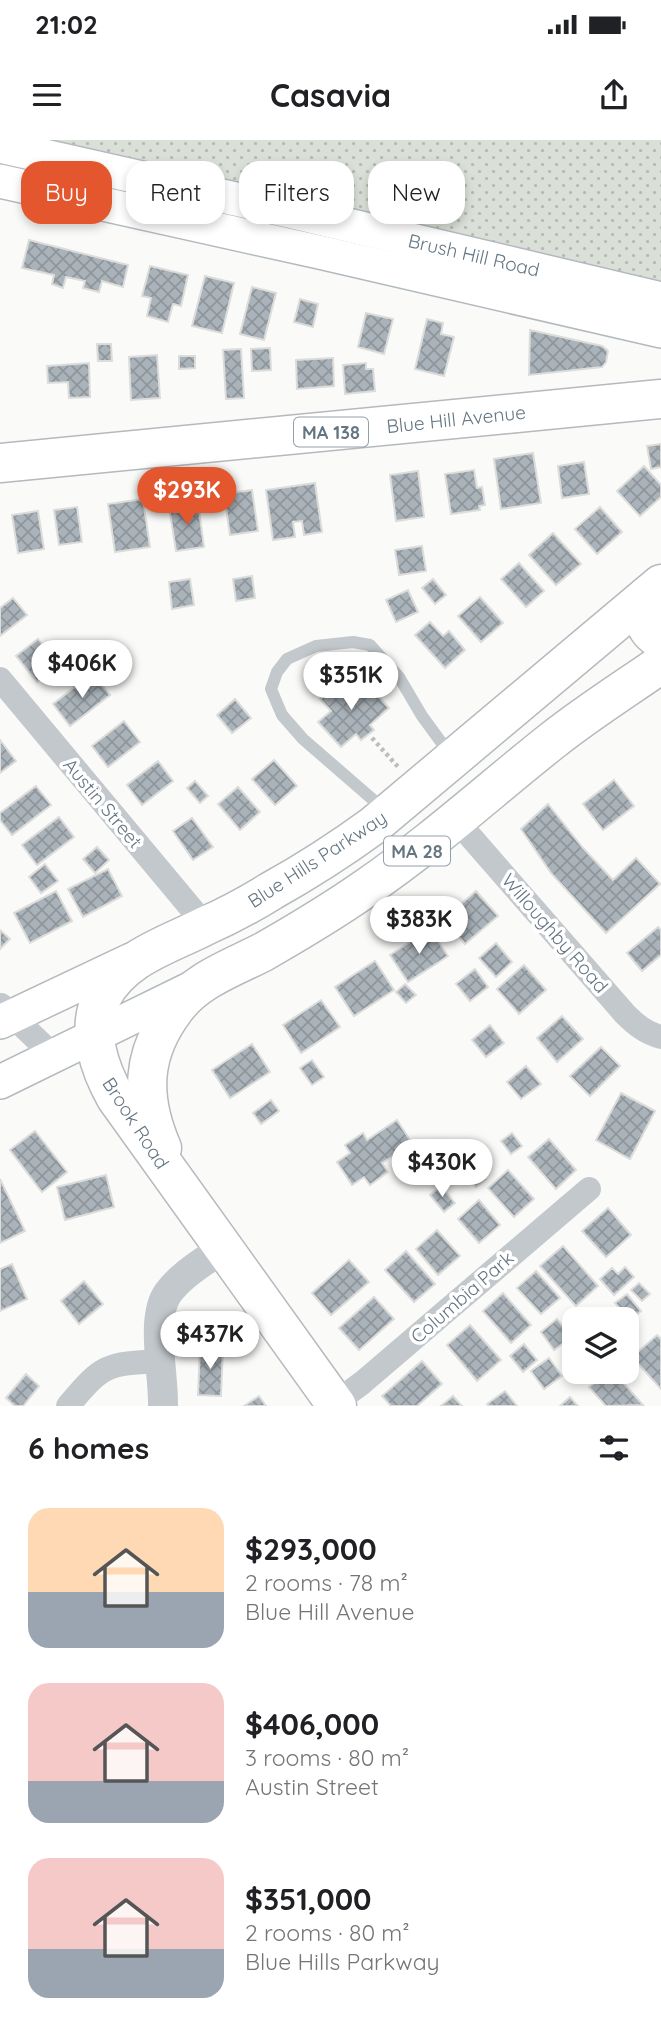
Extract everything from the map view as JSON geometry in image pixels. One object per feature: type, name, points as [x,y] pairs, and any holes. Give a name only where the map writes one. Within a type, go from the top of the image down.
[{"type":"main road","name":"Brush Hill Road","points":[[0,146],[661,299]]},
{"type":"main road","name":"Brush Hill Road","points":[[0,181],[661,331]]},
{"type":"main road","name":"Blue Hill Avenue","points":[[0,463],[661,399]]},
{"type":"main road","points":[[654,590],[643,611],[644,624],[650,633],[661,640]]},
{"type":"main road","name":"Blue Hills Parkway","points":[[4,1014],[83,982],[206,926],[307,870],[389,814],[654,590]]},
{"type":"main road","points":[[587,645],[602,643],[615,648],[626,659],[628,675],[616,695]]},
{"type":"main road","name":"MA 28","points":[[200,984],[332,910],[402,863],[556,738],[661,664]]},
{"type":"main road","name":"Brook Road","points":[[153,950],[126,968],[110,984],[97,1009],[94,1022],[97,1053],[107,1083],[126,1115],[336,1405]]},
{"type":"main road","points":[[0,1082],[200,984]]},
{"type":"main road","name":"Brook Road","points":[[182,1191],[153,1123],[146,1094],[146,1080],[152,1049],[159,1034],[176,1006],[200,984]]},
{"type":"street","name":"Austin Street","points":[[0,680],[206,926]]},
{"type":"street","name":"Willoughby Road","points":[[456,820],[625,1014],[639,1027],[661,1037]]},
{"type":"street","points":[[4,1014],[54,1056]]},
{"type":"street","name":"Columbia Park","points":[[336,1405],[589,1189]]},
{"type":"street","points":[[163,1406],[158,1324],[162,1303],[182,1278],[223,1248]]},
{"type":"street","points":[[68,1406],[95,1375],[104,1369],[114,1365],[161,1361]]},
{"type":"lane","points":[[389,814],[303,739],[282,715],[271,689],[277,672],[287,659],[316,646],[354,642],[370,645],[399,677],[422,716],[454,760]]},
{"type":"path","points":[[372,738],[398,768]]},
{"type":"shaded area","points":[[51,140],[661,140],[661,288],[409,224],[465,224],[465,161],[368,161],[368,214],[354,210],[354,161],[239,161],[239,182],[225,179],[225,161],[145,161]]},
{"type":"building","points":[[29,240],[128,265],[123,287],[102,281],[99,292],[83,288],[85,281],[66,277],[63,288],[52,284],[54,275],[22,268]]},
{"type":"building","points":[[150,266],[188,275],[181,306],[173,304],[168,322],[147,316],[151,298],[142,296]]},
{"type":"building","points":[[205,276],[234,283],[222,333],[192,326]]},
{"type":"building","points":[[252,287],[276,293],[264,340],[240,334]]},
{"type":"building","points":[[300,299],[318,304],[313,327],[294,322]]},
{"type":"building","points":[[366,313],[393,319],[384,354],[358,347]]},
{"type":"building","points":[[427,319],[443,323],[441,334],[454,337],[444,376],[415,369]]},
{"type":"building","points":[[530,330],[602,346],[608,351],[606,362],[602,367],[529,375]]},
{"type":"building","points":[[97,344],[111,344],[112,361],[98,361]]},
{"type":"building","points":[[270,348],[271,370],[252,371],[251,349]]},
{"type":"building","points":[[241,349],[244,398],[226,399],[223,350]]},
{"type":"building","points":[[157,355],[160,398],[131,400],[129,357]]},
{"type":"building","points":[[179,356],[195,356],[195,368],[179,369]]},
{"type":"building","points":[[333,358],[334,386],[297,389],[296,360]]},
{"type":"building","points":[[89,363],[90,397],[69,398],[68,382],[48,383],[47,366]]},
{"type":"building","points":[[366,363],[366,369],[373,369],[375,391],[345,394],[343,365]]},
{"type":"building","points":[[661,444],[661,467],[651,469],[647,446]]},
{"type":"building","points":[[533,453],[541,503],[501,509],[494,459]]},
{"type":"building","points":[[584,462],[589,494],[562,498],[558,466]]},
{"type":"building","points":[[644,466],[661,485],[661,497],[640,516],[617,491]]},
{"type":"building","points":[[474,470],[477,488],[482,487],[485,505],[479,506],[480,510],[451,514],[445,474]]},
{"type":"building","points":[[418,471],[424,517],[396,521],[390,475]]},
{"type":"building","points":[[315,483],[322,532],[304,535],[302,521],[293,522],[295,537],[273,540],[266,490]]},
{"type":"building","points":[[252,490],[258,531],[230,535],[224,494]]},
{"type":"building","points":[[143,499],[150,547],[115,552],[108,504]]},
{"type":"building","points":[[198,503],[204,547],[176,551],[169,507]]},
{"type":"building","points":[[77,507],[82,542],[59,545],[54,510]]},
{"type":"building","points":[[600,507],[622,532],[597,554],[575,529]]},
{"type":"building","points":[[38,511],[44,549],[18,553],[12,515]]},
{"type":"building","points":[[553,533],[581,564],[556,585],[529,555]]},
{"type":"building","points":[[422,546],[426,571],[399,575],[395,550]]},
{"type":"building","points":[[519,563],[544,591],[526,607],[501,579]]},
{"type":"building","points":[[252,576],[255,598],[236,601],[233,579]]},
{"type":"building","points":[[190,579],[194,605],[172,609],[169,582]]},
{"type":"building","points":[[433,579],[446,595],[435,604],[422,588]]},
{"type":"building","points":[[408,590],[418,612],[396,622],[386,600]]},
{"type":"building","points":[[480,597],[503,623],[481,642],[458,616]]},
{"type":"building","points":[[13,598],[27,615],[0,636],[0,608]]},
{"type":"building","points":[[430,622],[443,636],[449,631],[465,650],[445,668],[415,635]]},
{"type":"building","points":[[38,639],[58,666],[37,682],[16,656]]},
{"type":"building","points":[[93,673],[110,695],[70,726],[53,704]]},
{"type":"building","points":[[341,681],[352,694],[366,682],[389,708],[370,725],[374,730],[361,740],[356,734],[341,747],[318,722],[331,711],[320,699]]},
{"type":"building","points":[[235,699],[251,718],[232,733],[217,715]]},
{"type":"building","points":[[124,721],[140,742],[108,767],[92,746]]},
{"type":"building","points":[[0,740],[16,761],[0,773]]},
{"type":"building","points":[[274,760],[297,786],[275,805],[252,779]]},
{"type":"building","points":[[158,761],[173,781],[142,805],[127,785]]},
{"type":"building","points":[[614,780],[634,806],[603,830],[583,804]]},
{"type":"building","points":[[195,781],[208,796],[200,803],[187,788]]},
{"type":"building","points":[[36,786],[51,805],[12,835],[0,820],[0,813]]},
{"type":"building","points":[[238,787],[260,812],[240,830],[218,804]]},
{"type":"building","points":[[548,804],[613,880],[636,858],[660,884],[606,933],[551,873],[521,829]]},
{"type":"building","points":[[59,817],[74,837],[37,865],[22,845]]},
{"type":"building","points":[[192,818],[213,847],[193,860],[173,831]]},
{"type":"building","points":[[97,847],[109,860],[95,873],[83,859]]},
{"type":"building","points":[[45,864],[58,881],[41,893],[29,877]]},
{"type":"building","points":[[108,869],[122,896],[83,917],[68,889]]},
{"type":"building","points":[[56,891],[72,921],[30,943],[14,913]]},
{"type":"building","points":[[476,891],[498,916],[465,944],[444,919]]},
{"type":"building","points":[[658,927],[661,930],[661,955],[642,971],[627,953]]},
{"type":"building","points":[[430,929],[448,956],[408,982],[390,955]]},
{"type":"building","points":[[0,930],[10,939],[0,949]]},
{"type":"building","points":[[496,943],[512,962],[496,977],[479,958]]},
{"type":"building","points":[[375,961],[394,990],[354,1016],[335,987]]},
{"type":"building","points":[[524,965],[546,990],[519,1014],[497,989]]},
{"type":"building","points":[[475,969],[488,987],[470,1001],[456,984]]},
{"type":"building","points":[[405,984],[416,995],[406,1003],[396,992]]},
{"type":"building","points":[[321,1000],[340,1027],[301,1053],[283,1025]]},
{"type":"building","points":[[562,1016],[583,1039],[557,1062],[537,1038]]},
{"type":"building","points":[[490,1025],[504,1043],[486,1057],[472,1040]]},
{"type":"building","points":[[252,1044],[270,1072],[230,1098],[212,1070]]},
{"type":"building","points":[[601,1047],[620,1066],[590,1096],[570,1076]]},
{"type":"building","points":[[312,1060],[324,1077],[312,1085],[300,1068]]},
{"type":"building","points":[[526,1066],[541,1084],[521,1099],[507,1082]]},
{"type":"building","points":[[621,1093],[655,1111],[630,1159],[596,1140]]},
{"type":"building","points":[[271,1100],[279,1111],[261,1124],[253,1113]]},
{"type":"building","points":[[397,1120],[412,1143],[382,1163],[388,1172],[370,1185],[364,1177],[352,1185],[337,1162],[350,1153],[345,1145],[363,1133],[367,1140]]},
{"type":"building","points":[[35,1131],[67,1172],[42,1192],[10,1150]]},
{"type":"building","points":[[512,1133],[522,1146],[511,1154],[501,1141]]},
{"type":"building","points":[[549,1139],[576,1170],[556,1189],[528,1157]]},
{"type":"building","points":[[440,1140],[461,1164],[441,1182],[419,1158]]},
{"type":"building","points":[[474,1163],[486,1179],[476,1187],[464,1172]]},
{"type":"building","points":[[508,1170],[534,1199],[514,1217],[488,1188]]},
{"type":"building","points":[[106,1175],[114,1207],[65,1220],[57,1187]]},
{"type":"building","points":[[0,1179],[25,1231],[0,1243]]},
{"type":"building","points":[[441,1186],[455,1203],[444,1212],[430,1195]]},
{"type":"building","points":[[479,1200],[500,1225],[479,1243],[458,1219]]},
{"type":"building","points":[[608,1208],[631,1235],[606,1257],[582,1231]]},
{"type":"building","points":[[437,1230],[460,1256],[438,1275],[416,1249]]},
{"type":"building","points":[[563,1246],[598,1286],[576,1306],[540,1266]]},
{"type":"building","points":[[406,1251],[435,1284],[414,1302],[385,1270]]},
{"type":"building","points":[[349,1260],[369,1282],[331,1315],[312,1293]]},
{"type":"building","points":[[12,1264],[27,1299],[0,1311],[0,1269]]},
{"type":"building","points":[[625,1267],[634,1277],[614,1295],[600,1279],[612,1268],[618,1274]]},
{"type":"building","points":[[536,1271],[560,1298],[541,1314],[517,1288]]},
{"type":"building","points":[[84,1281],[103,1304],[79,1324],[61,1301]]},
{"type":"building","points":[[639,1283],[650,1294],[642,1301],[631,1290]]},
{"type":"building","points":[[503,1293],[531,1325],[511,1343],[483,1311]]},
{"type":"building","points":[[627,1294],[638,1307],[619,1307],[615,1303]]},
{"type":"building","points":[[374,1297],[394,1319],[359,1350],[339,1328]]},
{"type":"building","points":[[557,1319],[562,1325],[562,1344],[554,1350],[541,1332]]},
{"type":"building","points":[[470,1325],[501,1360],[477,1381],[447,1345]]},
{"type":"building","points":[[657,1335],[661,1339],[661,1389],[639,1365],[639,1351]]},
{"type":"building","points":[[524,1344],[537,1360],[523,1372],[510,1356]]},
{"type":"building","points":[[200,1346],[223,1348],[221,1396],[198,1395]]},
{"type":"building","points":[[549,1358],[562,1376],[544,1389],[531,1371]]},
{"type":"building","points":[[422,1361],[442,1384],[417,1406],[391,1406],[382,1396]]},
{"type":"building","points":[[26,1374],[39,1386],[23,1406],[15,1406],[6,1398]]},
{"type":"building","points":[[593,1384],[625,1384],[643,1405],[606,1406],[589,1387]]},
{"type":"building","points":[[505,1391],[517,1406],[487,1404]]},
{"type":"building","points":[[259,1396],[266,1406],[244,1406]]},
{"type":"building","points":[[453,1396],[462,1406],[441,1406]]},
{"type":"building","points":[[570,1397],[578,1406],[560,1406]]}]
